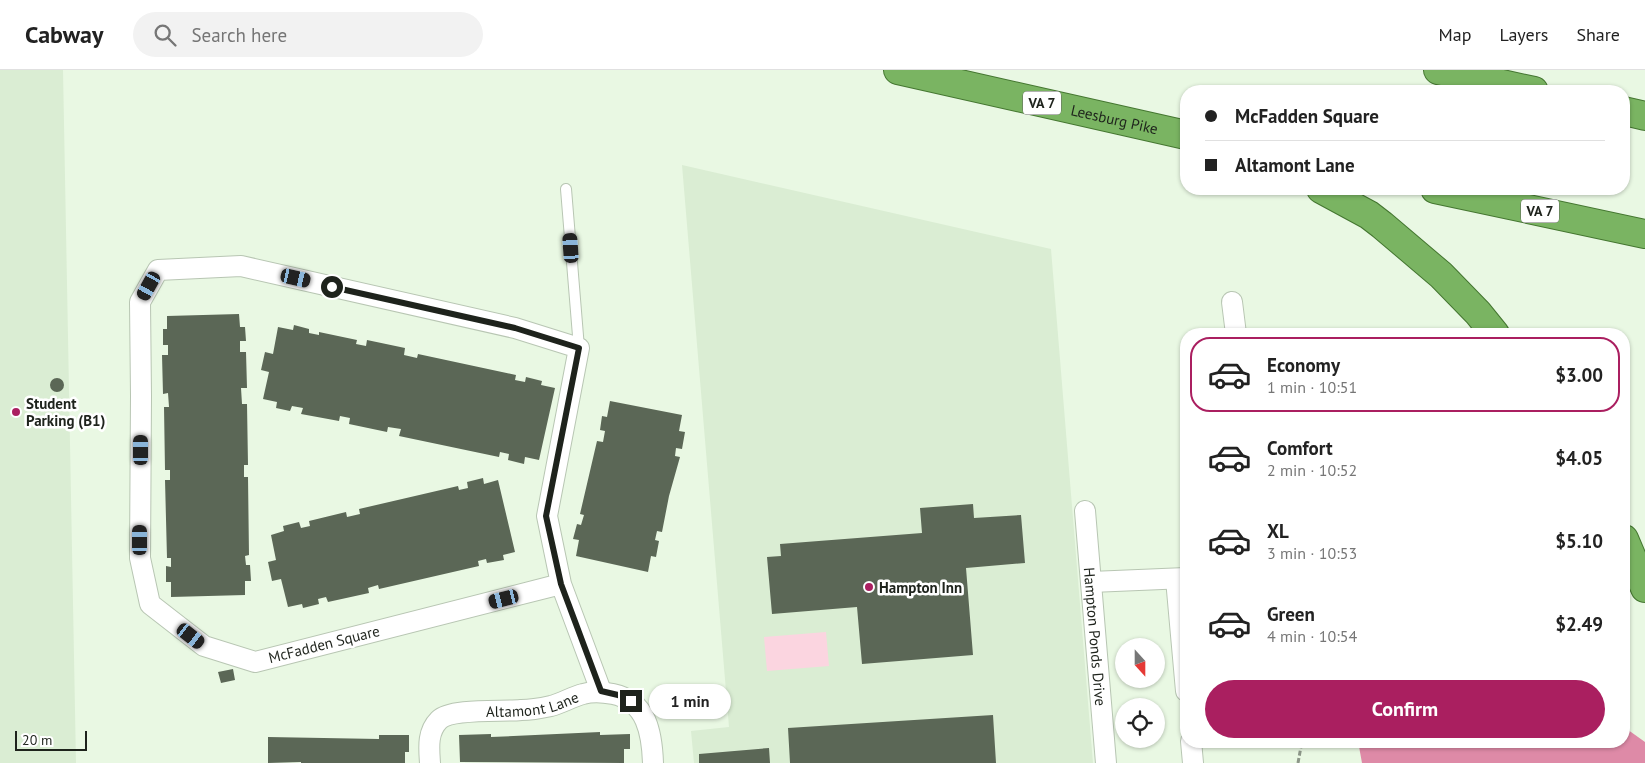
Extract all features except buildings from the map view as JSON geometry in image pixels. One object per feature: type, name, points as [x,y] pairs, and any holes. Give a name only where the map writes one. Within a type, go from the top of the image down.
[{"type":"highway","name":"Leesburg Pike","points":[[898,70],[1180,135]]},
{"type":"highway","points":[[1438,70],[1507,85]]},
{"type":"highway","points":[[1630,112],[1645,116]]},
{"type":"highway","points":[[1332,195],[1369,215],[1382,225],[1441,275],[1490,328]]},
{"type":"highway","name":"VA 7","points":[[1464,195],[1645,234]]},
{"type":"highway","points":[[1630,553],[1645,588]]},
{"type":"street","name":"McFadden Square","points":[[561,584],[255,662],[204,646],[150,604],[140,558],[140,302],[158,270],[241,266],[515,328],[579,348]]},
{"type":"street","points":[[1232,302],[1235,328]]},
{"type":"street","points":[[579,348],[546,516],[561,584],[601,691]]},
{"type":"street","name":"Hampton Ponds Drive","points":[[1085,511],[1106,763]]},
{"type":"street","points":[[1091,582],[1180,578]]},
{"type":"street","name":"Altamont Lane","points":[[430,763],[430,734],[440,718],[451,714],[468,712],[523,710],[552,706],[585,693],[601,691],[618,695],[631,701],[641,711],[649,727],[653,755]]},
{"type":"street","points":[[1192,748],[1193,763]]},
{"type":"lane","points":[[566,189],[579,348]]},
{"type":"path","points":[[1298,763],[1301,748]]},
{"type":"shaded area","points":[[0,70],[63,70],[76,763],[0,763]]},
{"type":"shaded area","points":[[682,165],[1051,249],[1093,763],[694,763],[691,731],[729,727]]},
{"type":"shaded area","points":[[826,632],[829,666],[767,671],[764,637]]},
{"type":"shaded area","points":[[1630,731],[1645,742],[1645,763],[1362,763],[1359,748],[1630,748]]},
{"type":"place","name":"Student Parking (B1)","points":[[16,412]]},
{"type":"place","name":"Hampton Inn","points":[[869,587]]},
{"type":"route","points":[[332,287],[515,328],[579,348],[557,468],[546,516],[561,584],[601,691],[618,695],[631,701]]}]
